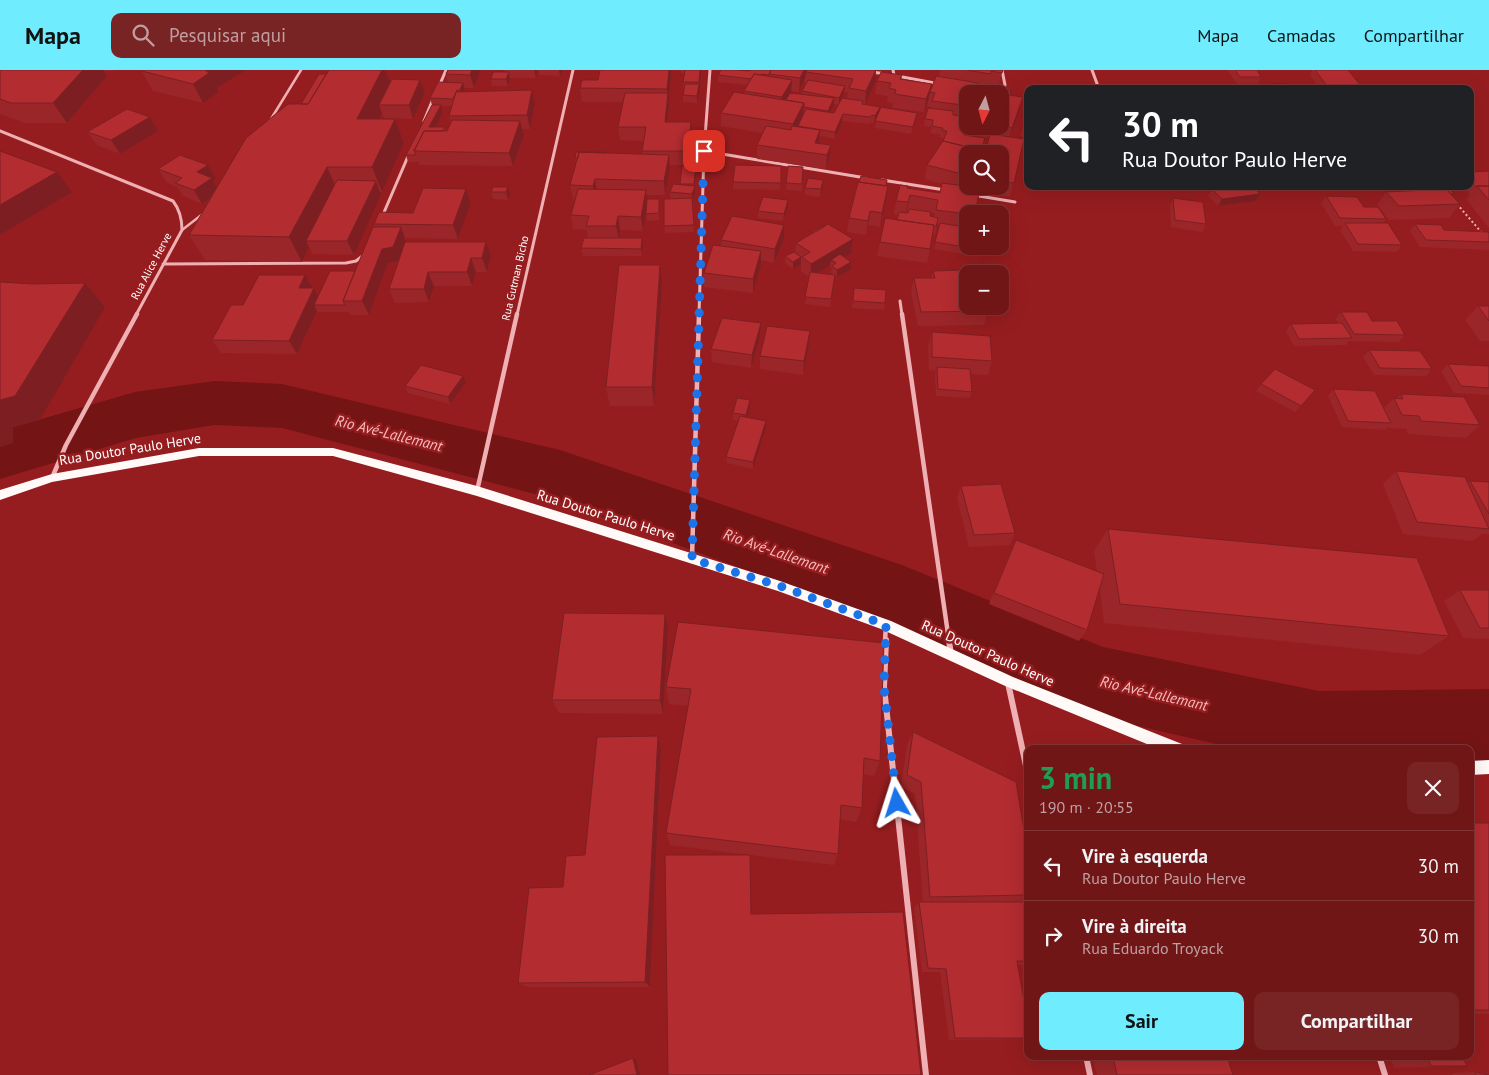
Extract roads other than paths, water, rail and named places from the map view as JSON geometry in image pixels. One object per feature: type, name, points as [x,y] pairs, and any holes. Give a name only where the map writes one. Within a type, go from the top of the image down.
[{"type":"main road","name":"Rua Doutor Paulo Herve","points":[[0,495],[52,478],[200,452],[333,452],[476,491],[780,586],[886,625],[1008,681],[1167,745]]},
{"type":"main road","points":[[1474,768],[1489,767]]},
{"type":"street","points":[[422,124],[446,70]]},
{"type":"street","name":"Rua Gutman Bicho","points":[[476,491],[573,70]]},
{"type":"street","points":[[692,559],[704,151],[710,70]]},
{"type":"street","points":[[858,70],[948,85]]},
{"type":"street","points":[[893,70],[894,76]]},
{"type":"street","points":[[1002,70],[1005,85]]},
{"type":"street","points":[[1092,70],[1098,85]]},
{"type":"street","name":"Rua Alice Herve","points":[[0,131],[173,202],[180,210],[182,230],[66,445],[52,478]]},
{"type":"street","points":[[704,151],[869,178]]},
{"type":"street","points":[[379,224],[410,152]]},
{"type":"street","points":[[879,180],[947,191]]},
{"type":"street","points":[[972,195],[1015,202]]},
{"type":"street","points":[[163,264],[346,263],[356,261],[367,251]]},
{"type":"street","points":[[900,301],[945,627],[951,655]]},
{"type":"street","points":[[886,625],[884,687],[926,1075]]},
{"type":"street","points":[[1008,681],[1024,756]]},
{"type":"street","points":[[1087,1060],[1090,1075]]},
{"type":"street","points":[[1380,1060],[1386,1075]]},
{"type":"lane","points":[[271,119],[302,70]]},
{"type":"lane","points":[[182,230],[204,213]]},
{"type":"waterway","name":"Rio Avé‐Lallemant","points":[[0,455],[135,415],[214,403],[282,406],[560,475],[877,587],[1099,682],[1319,729],[1489,727]]}]
